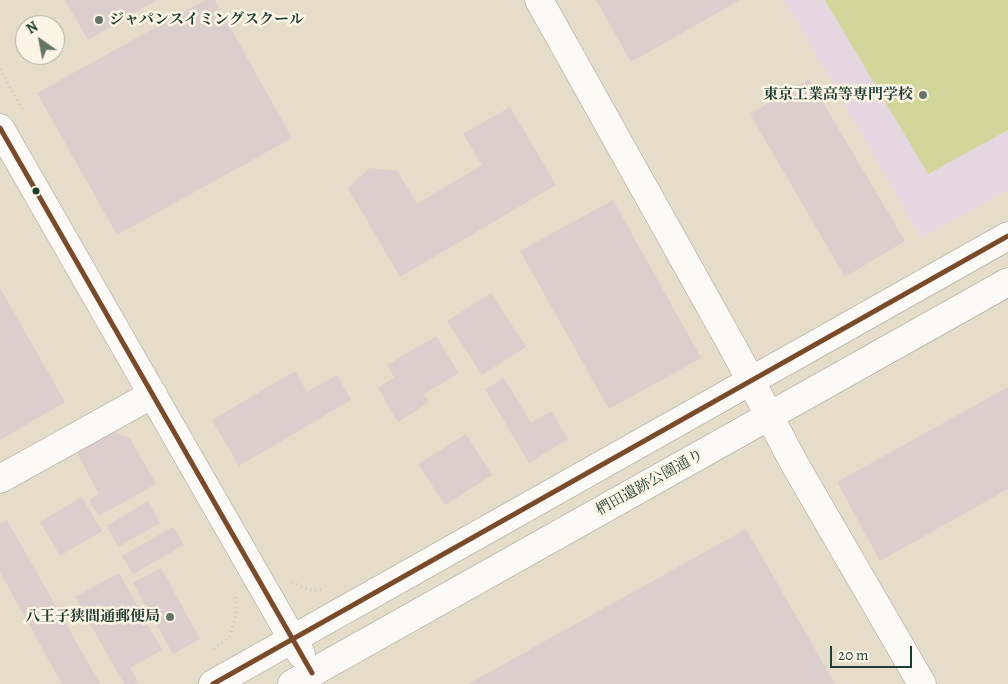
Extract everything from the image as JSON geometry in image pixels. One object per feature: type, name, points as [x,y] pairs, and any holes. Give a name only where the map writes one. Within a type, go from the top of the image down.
[{"type":"street","points":[[539,0],[751,381],[794,463],[922,684]]},
{"type":"street","points":[[0,128],[293,639],[302,678]]},
{"type":"street","points":[[213,684],[1008,236]]},
{"type":"street","name":"椚田遺跡公園通り","points":[[302,678],[1008,282]]},
{"type":"street","points":[[0,479],[153,394]]},
{"type":"path","points":[[0,69],[24,112]]},
{"type":"path","points":[[289,581],[312,592],[326,588]]},
{"type":"path","points":[[210,652],[230,636],[237,610],[234,594]]},
{"type":"shaded area","name":"東京工業高等専門学校","points":[[784,0],[1008,0],[1008,190],[921,238]]},
{"type":"green space","name":"東京工業高等専門学校","points":[[825,0],[1008,0],[1008,130],[928,174]]},
{"type":"building","name":"ジャパンスイミングスクール","points":[[65,0],[156,0],[88,40]]},
{"type":"building","points":[[205,0],[215,0],[292,138],[117,235],[37,93]]},
{"type":"building","points":[[596,0],[740,0],[631,62]]},
{"type":"building","points":[[809,79],[905,241],[845,277],[750,114]]},
{"type":"building","points":[[510,107],[556,185],[400,277],[348,188],[369,168],[397,171],[417,204],[482,165],[463,134]]},
{"type":"building","points":[[613,200],[701,358],[609,409],[520,251]]},
{"type":"building","points":[[0,288],[65,402],[0,440]]},
{"type":"building","points":[[491,293],[526,347],[482,375],[447,321]]},
{"type":"building","points":[[436,336],[459,373],[424,394],[429,402],[398,422],[378,388],[394,377],[387,365]]},
{"type":"building","points":[[295,371],[307,392],[337,375],[351,400],[239,466],[212,420]]},
{"type":"building","points":[[504,378],[531,423],[551,411],[568,439],[529,463],[485,389]]},
{"type":"building","points":[[1008,387],[1008,489],[880,561],[837,482]]},
{"type":"building","points":[[114,432],[130,439],[156,484],[99,516],[89,500],[99,494],[77,453]]},
{"type":"building","points":[[466,434],[492,475],[445,505],[418,464]]},
{"type":"building","points":[[82,497],[102,531],[60,556],[40,522]]},
{"type":"building","points":[[148,501],[160,523],[118,547],[107,526]]},
{"type":"building","points":[[7,520],[100,684],[62,684],[0,572],[0,524]]},
{"type":"building","points":[[173,527],[184,545],[133,574],[122,556]]},
{"type":"building","points":[[746,529],[835,684],[468,684]]},
{"type":"building","points":[[161,568],[200,639],[173,654],[133,583]]},
{"type":"building","points":[[119,573],[162,650],[130,668],[138,682],[134,684],[124,684],[75,597]]},
{"type":"transit line","points":[[0,128],[312,673]]},
{"type":"transit line","points":[[213,684],[1008,236]]},
{"type":"place","name":"ジャパンスイミングスクール","points":[[99,20]]},
{"type":"place","name":"東京工業高等専門学校","points":[[923,95]]},
{"type":"place","name":"八王子狭間通郵便局","points":[[170,617]]}]
